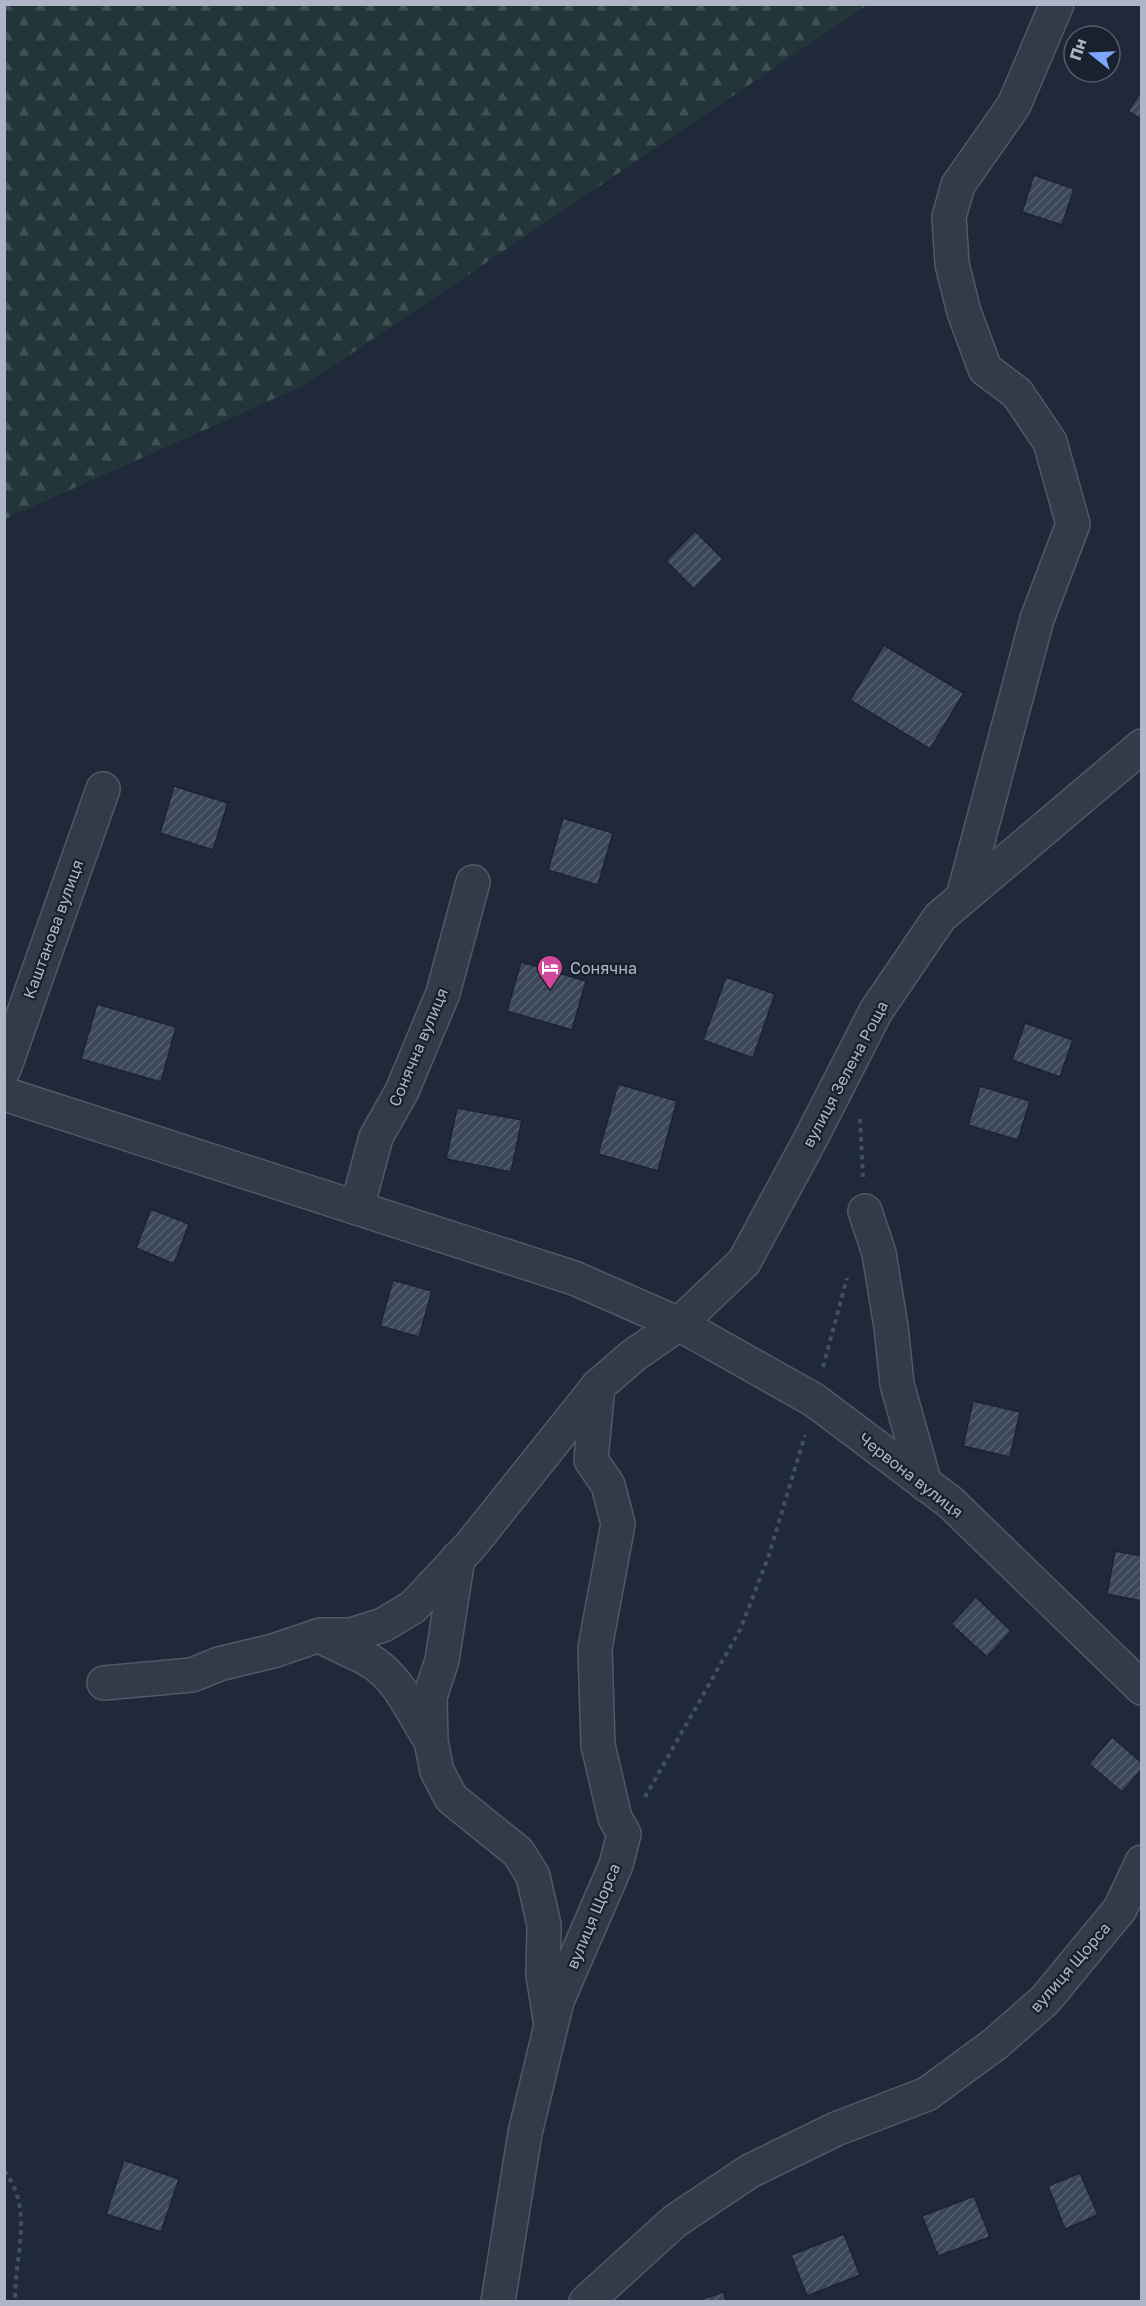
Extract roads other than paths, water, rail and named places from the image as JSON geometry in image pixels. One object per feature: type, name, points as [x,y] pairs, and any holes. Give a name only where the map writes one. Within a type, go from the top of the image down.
[{"type":"street","points":[[963,897],[1037,620],[1073,524],[1050,442],[1017,393],[985,369],[964,312],[952,264],[949,217],[958,185],[1014,105],[1057,4]]},
{"type":"street","name":"вулиця Зелена Роща","points":[[679,1324],[744,1262],[876,1011],[940,917],[1142,746]]},
{"type":"street","name":"Каштанова вулиця","points":[[4,1069],[103,789]]},
{"type":"street","name":"Сонячна вулиця","points":[[357,1208],[376,1137],[402,1090],[443,993],[473,882]]},
{"type":"street","name":"Червона вулиця","points":[[4,1094],[574,1278],[679,1324],[814,1400],[950,1503],[1142,1688]]},
{"type":"street","points":[[865,1211],[879,1253],[891,1327],[897,1384],[925,1484]]},
{"type":"street","points":[[104,1683],[192,1675],[219,1664],[273,1651],[320,1635],[351,1635],[383,1624],[413,1607],[458,1558],[598,1386],[634,1355],[679,1324]]},
{"type":"street","name":"вулиця Щорса","points":[[498,2301],[525,2133],[557,2001],[616,1865],[624,1834],[615,1818],[598,1745],[595,1648],[618,1524],[608,1485],[591,1460],[598,1386]]},
{"type":"street","points":[[458,1558],[442,1660],[430,1697],[431,1741],[437,1771],[452,1798],[518,1851],[533,1876],[544,1925],[543,1975],[551,2026]]},
{"type":"street","points":[[320,1635],[337,1646],[375,1664],[401,1690],[431,1741]]},
{"type":"street","name":"вулиця Щорса","points":[[586,2301],[675,2221],[750,2171],[836,2129],[927,2094],[995,2044],[1045,2000],[1120,1909],[1142,1862]]},
{"type":"place","name":"Сонячна","points":[[550,991]]}]
